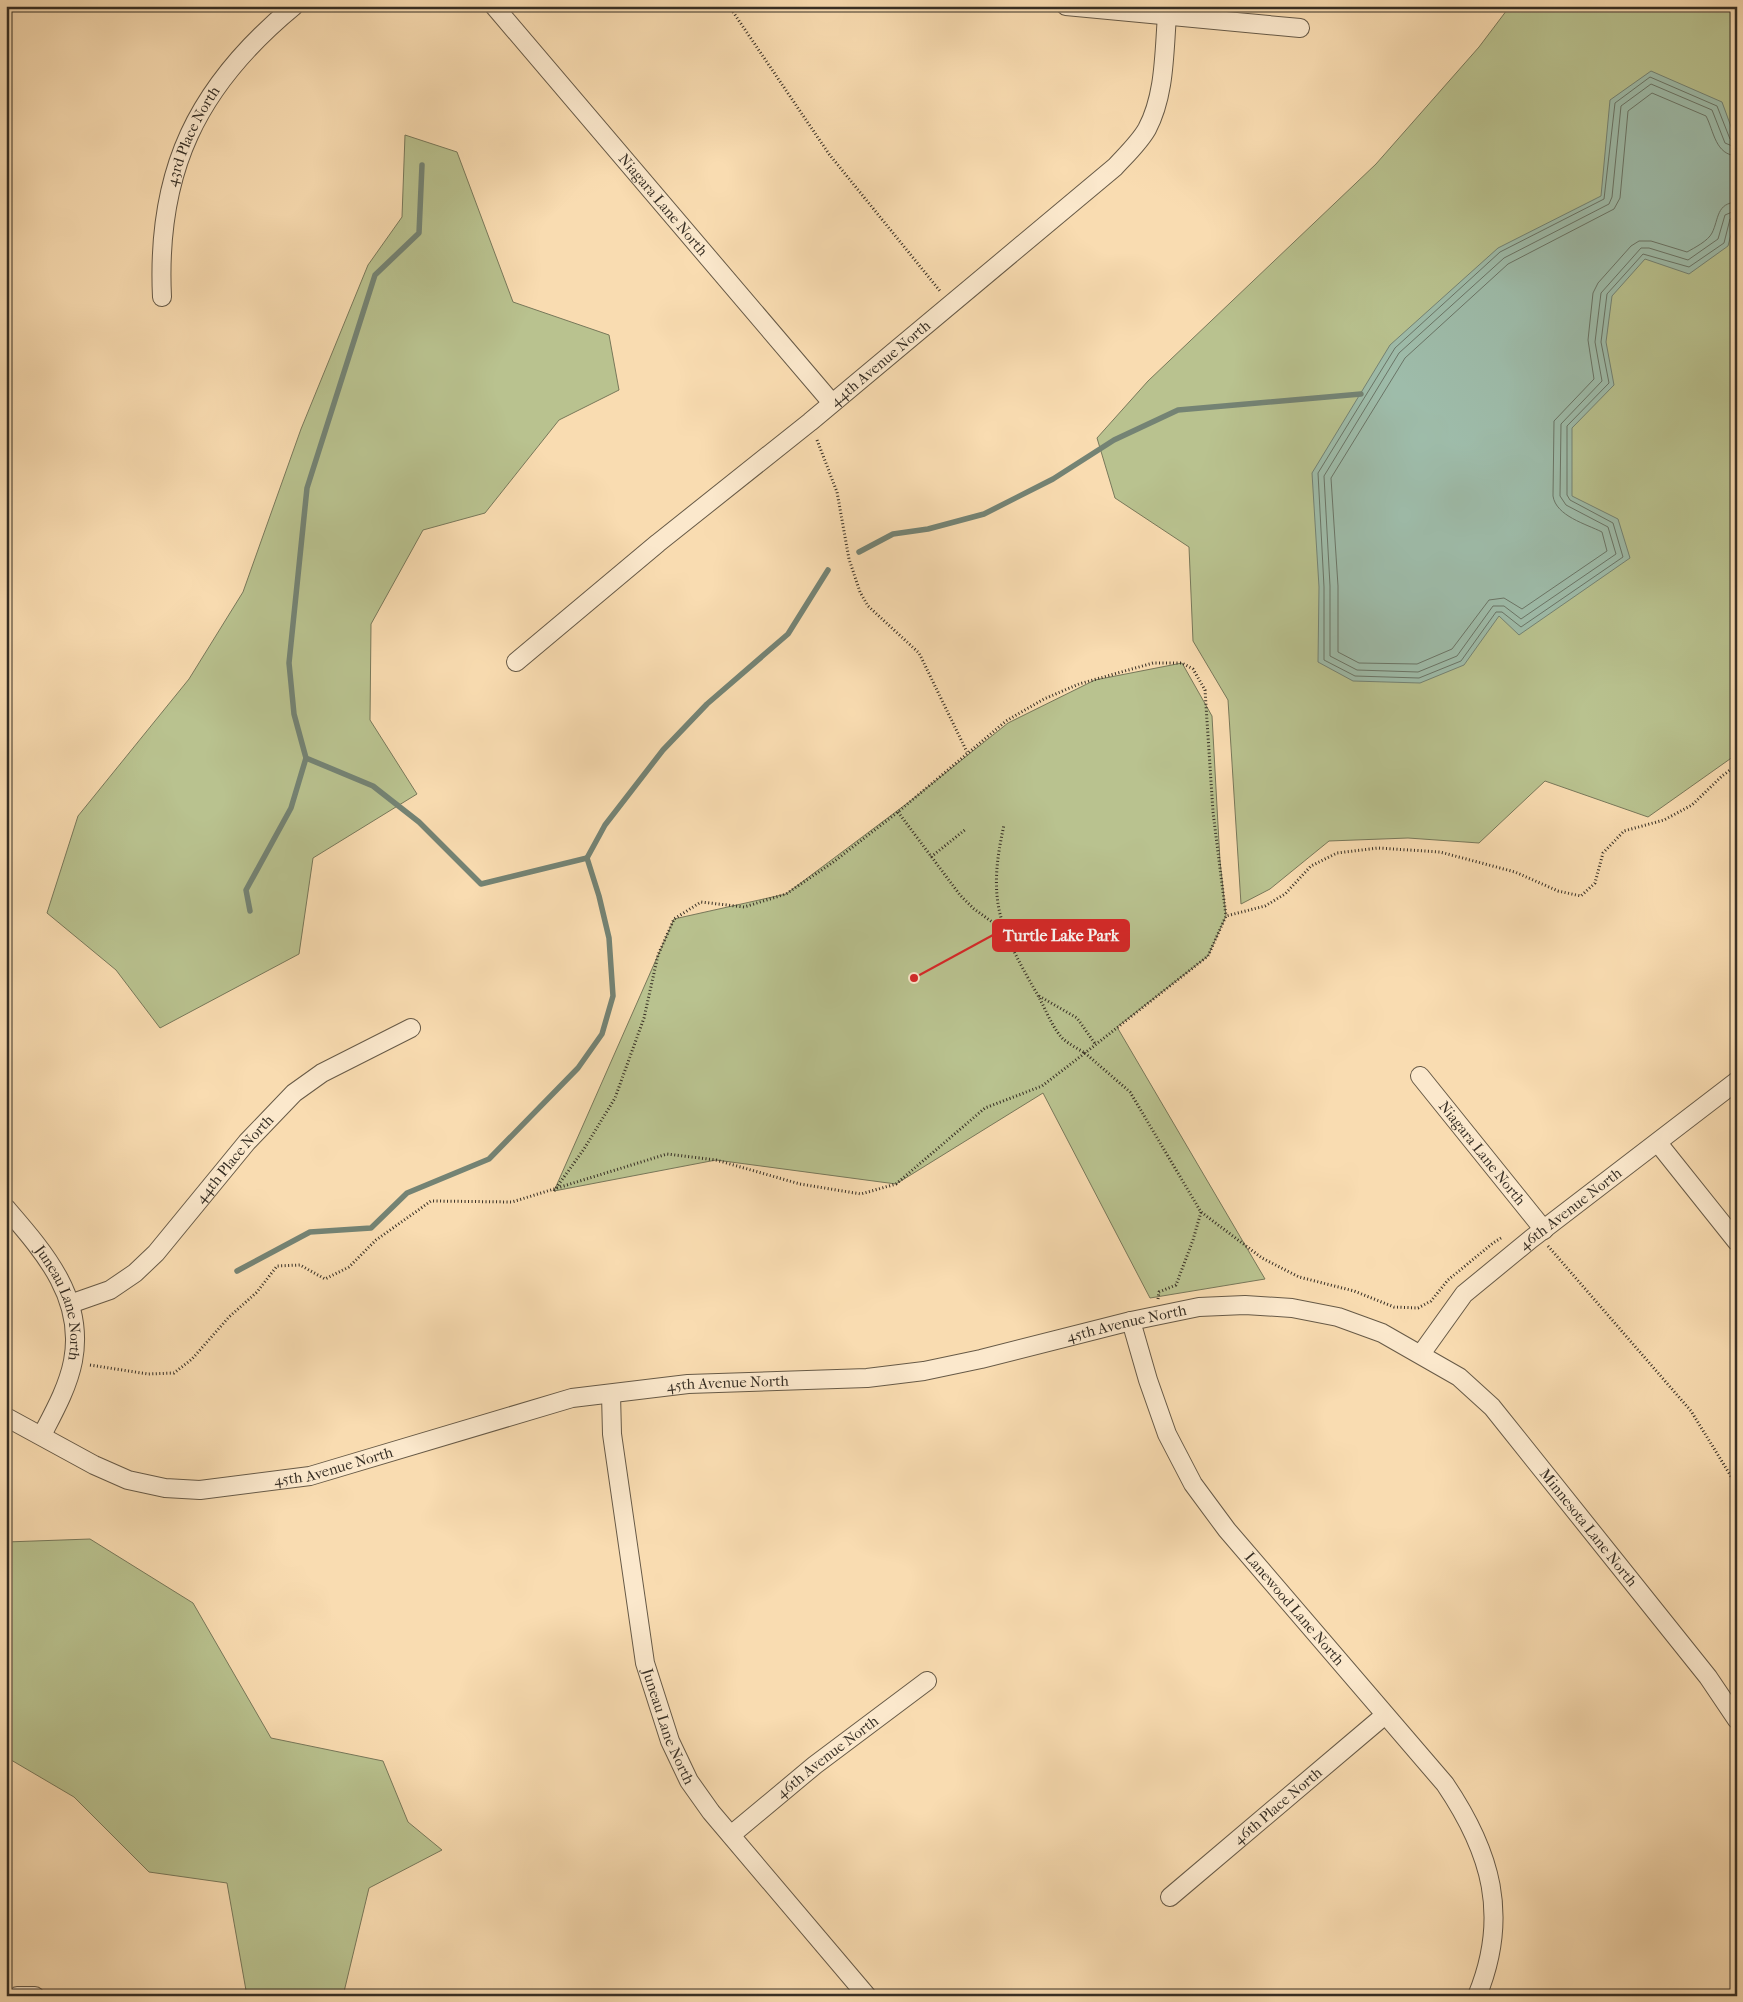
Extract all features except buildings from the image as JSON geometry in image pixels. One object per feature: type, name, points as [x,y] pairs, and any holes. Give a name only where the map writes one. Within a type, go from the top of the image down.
[{"type":"street","name":"43rd Place North","points":[[162,297],[160,258],[165,214],[174,170],[192,128],[213,90],[235,62],[294,6]]},
{"type":"street","name":"Niagara Lane North","points":[[494,6],[832,403]]},
{"type":"street","points":[[1066,6],[1300,28]]},
{"type":"street","name":"44th Avenue North","points":[[516,662],[658,543],[810,422],[1115,167],[1147,129],[1156,106],[1162,81],[1167,16]]},
{"type":"street","name":"44th Place North","points":[[70,1304],[110,1290],[135,1273],[156,1253],[247,1142],[294,1093],[322,1073],[411,1028]]},
{"type":"street","name":"Niagara Lane North","points":[[1420,1076],[1538,1234]]},
{"type":"street","name":"46th Avenue North","points":[[1421,1354],[1464,1294],[1538,1234],[1737,1082]]},
{"type":"street","points":[[1658,1143],[1737,1242]]},
{"type":"street","name":"Juneau Lane North","points":[[6,1208],[52,1263],[70,1304],[76,1332],[73,1361],[62,1394],[42,1435]]},
{"type":"street","name":"45th Avenue North","points":[[42,1435],[94,1465],[128,1480],[165,1488],[200,1490],[310,1476],[572,1398],[688,1384],[867,1378],[924,1371],[981,1359],[1131,1321],[1199,1307],[1245,1305],[1292,1308],[1338,1317],[1382,1333],[1421,1354]]},
{"type":"street","name":"Lanewood Lane North","points":[[1131,1321],[1148,1380],[1167,1434],[1193,1484],[1227,1530],[1445,1784],[1464,1812],[1480,1844],[1490,1877],[1494,1913],[1491,1949],[1477,1996]]},
{"type":"street","name":"Minnesota Lane North","points":[[1421,1354],[1458,1377],[1492,1407],[1708,1678],[1737,1720]]},
{"type":"street","name":"Juneau Lane North","points":[[611,1394],[612,1434],[646,1663],[670,1741],[689,1781],[731,1835],[868,1996]]},
{"type":"street","points":[[6,1417],[42,1435]]},
{"type":"street","name":"46th Avenue North","points":[[731,1835],[815,1765],[927,1681]]},
{"type":"street","name":"46th Place North","points":[[1170,1898],[1385,1715]]},
{"type":"street","points":[[17,1996],[36,1996]]},
{"type":"path","points":[[729,6],[829,154],[951,304]]},
{"type":"path","points":[[810,422],[837,492],[849,559],[860,592],[868,606],[919,653],[967,752]]},
{"type":"path","points":[[73,1361],[148,1374],[174,1373],[192,1359],[229,1317],[257,1292],[277,1266],[300,1265],[325,1279],[350,1267],[376,1240],[431,1201],[512,1202],[554,1191],[667,1154],[716,1160],[800,1184],[861,1194],[896,1184],[985,1108],[1042,1086],[1208,956],[1226,916],[1213,812],[1205,690],[1193,669],[1182,662],[1153,663],[1079,684],[1044,700],[1006,721],[898,812],[832,863],[786,894],[744,907],[701,902],[674,919],[658,955],[644,1018],[615,1098],[584,1149],[554,1191]]},
{"type":"path","points":[[1226,916],[1266,906],[1285,894],[1311,866],[1337,853],[1378,848],[1440,852],[1514,872],[1558,892],[1581,896],[1594,883],[1603,853],[1624,831],[1664,820],[1692,805],[1722,776],[1737,765]]},
{"type":"path","points":[[898,812],[960,895],[974,909],[1005,931]]},
{"type":"path","points":[[1004,825],[997,855],[995,881],[999,917],[1012,949],[1063,1038],[1130,1092],[1201,1212],[1262,1258],[1299,1277],[1354,1291],[1394,1306],[1408,1308],[1418,1308],[1431,1301],[1448,1280],[1493,1242],[1505,1236],[1538,1234],[1691,1411],[1737,1486]]},
{"type":"path","points":[[931,857],[966,829]]},
{"type":"path","points":[[1038,996],[1077,1018],[1096,1045]]},
{"type":"path","points":[[1154,1316],[1160,1292],[1176,1285],[1193,1240],[1201,1212]]},
{"type":"green space","points":[[1510,6],[1737,6],[1737,754],[1648,817],[1545,781],[1479,843],[1408,838],[1329,841],[1270,889],[1241,904],[1228,700],[1193,641],[1189,547],[1115,498],[1097,438],[1148,381],[1376,164],[1479,47]]},
{"type":"green space","points":[[405,135],[457,152],[513,302],[609,335],[619,390],[559,420],[485,513],[423,530],[371,624],[370,720],[417,794],[313,858],[299,954],[160,1028],[116,970],[47,913],[78,816],[189,679],[243,592],[301,429],[368,265],[402,217]]},
{"type":"green space","points":[[1182,663],[1212,716],[1220,861],[1226,916],[1208,956],[1117,1027],[1265,1279],[1150,1298],[1043,1093],[896,1184],[716,1160],[554,1191],[674,919],[786,894],[909,802],[1008,723],[1095,680]]},
{"type":"green space","points":[[90,1539],[193,1603],[271,1738],[383,1761],[408,1822],[442,1850],[369,1888],[343,1996],[247,1996],[227,1883],[149,1872],[74,1797],[6,1757],[6,1542]]},
{"type":"water","points":[[1651,71],[1722,102],[1737,143],[1737,212],[1728,246],[1689,274],[1645,259],[1612,296],[1606,342],[1614,385],[1572,428],[1572,496],[1618,519],[1630,558],[1519,635],[1499,616],[1464,665],[1420,683],[1353,681],[1318,662],[1319,587],[1312,473],[1390,345],[1498,248],[1601,196],[1610,100]]},
{"type":"waterway","points":[[422,165],[419,233],[375,275],[307,488],[289,663],[294,714],[306,758],[373,786],[419,822],[481,884],[587,858]]},
{"type":"waterway","points":[[859,552],[893,534],[928,529],[984,514],[1053,479],[1114,440],[1178,410],[1361,394]]},
{"type":"waterway","points":[[237,1271],[310,1232],[371,1228],[407,1193],[489,1159],[578,1068],[602,1034],[613,996],[609,938],[587,858],[605,825],[663,750],[707,704],[788,634],[828,570]]},
{"type":"waterway","points":[[250,911],[246,890],[291,808],[306,758]]},
{"type":"place","name":"Turtle Lake Park","points":[[914,978]]}]
